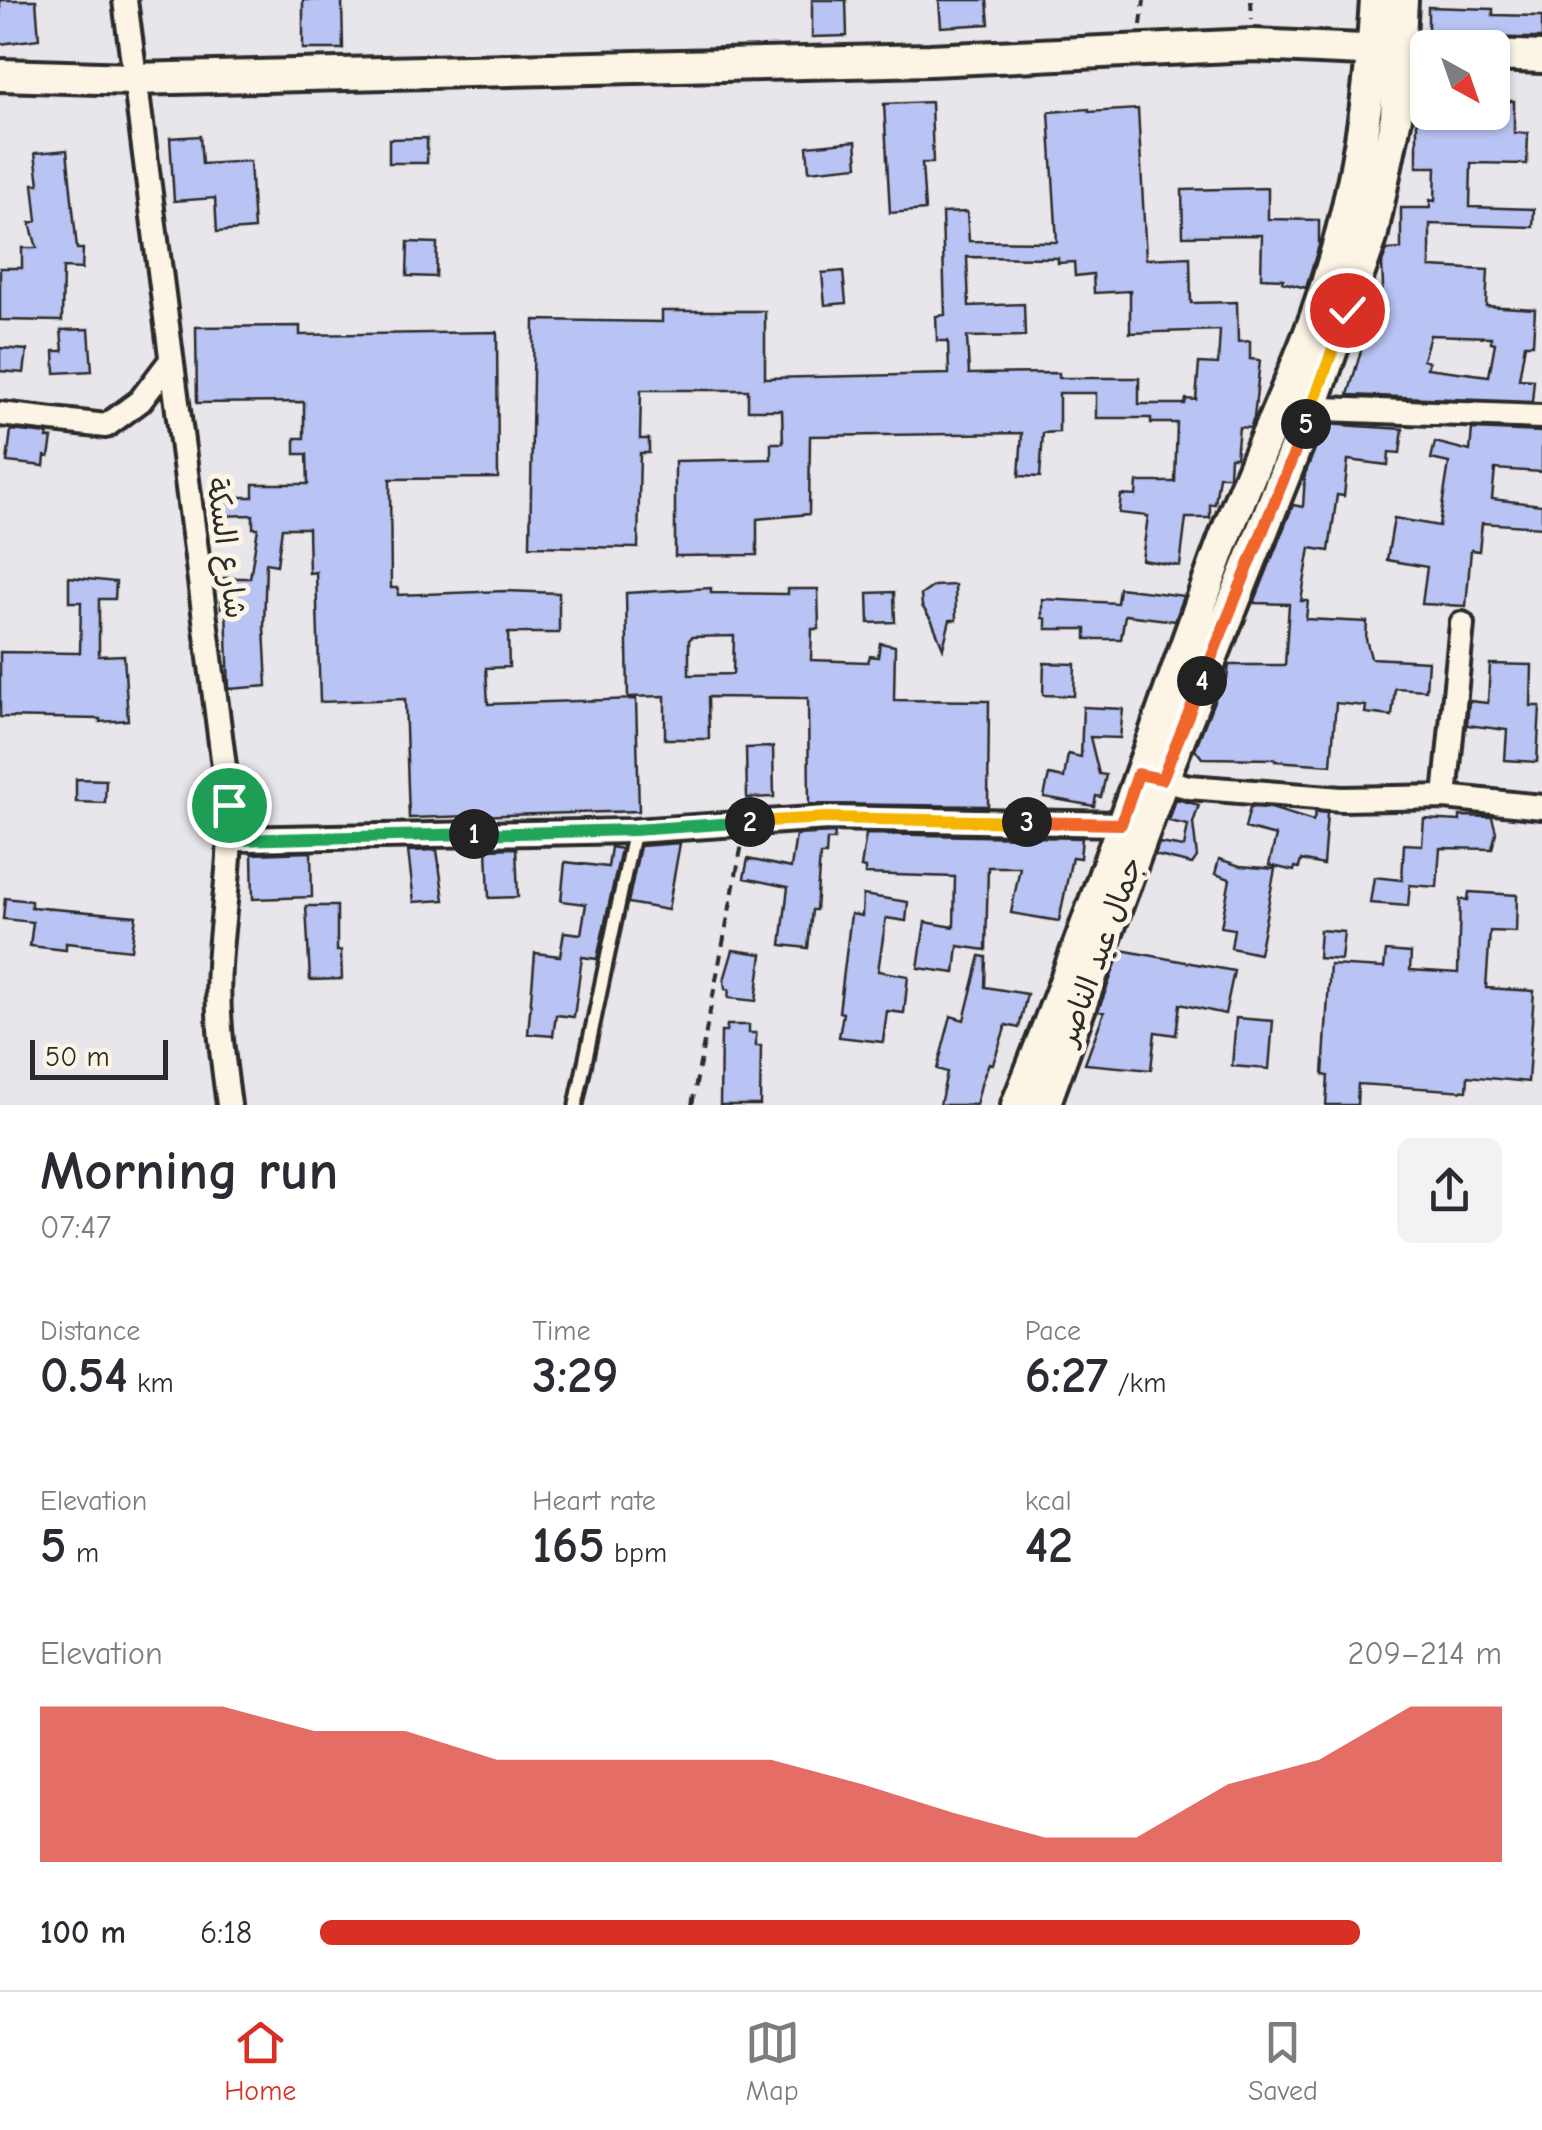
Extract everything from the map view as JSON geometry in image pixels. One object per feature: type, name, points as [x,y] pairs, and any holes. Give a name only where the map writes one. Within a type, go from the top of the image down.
[{"type":"main road","name":"جمال عبد الناصر","points":[[1376,0],[1401,52]]},
{"type":"main road","name":"جمال عبد الناصر","points":[[1017,1105],[1121,824],[1150,776],[1312,410],[1371,238],[1396,117],[1402,0]]},
{"type":"main road","points":[[0,75],[133,79],[930,60],[1253,46],[1401,52]]},
{"type":"main road","name":"جمال عبد الناصر","points":[[1044,1105],[1150,776],[1182,663],[1221,548],[1315,318],[1343,228],[1362,138],[1401,52]]},
{"type":"main road","points":[[1510,56],[1542,57]]},
{"type":"street","name":"شارع السكة","points":[[124,0],[232,840],[218,970],[221,1049],[229,1105]]},
{"type":"street","points":[[0,414],[106,426],[140,401],[169,362]]},
{"type":"street","points":[[1278,407],[1542,417]]},
{"type":"street","points":[[1445,797],[1462,624]]},
{"type":"street","points":[[1150,776],[1189,787],[1342,799],[1445,797],[1542,806]]},
{"type":"street","points":[[232,840],[634,830],[826,818],[1121,824]]},
{"type":"lane","points":[[576,1105],[634,830]]},
{"type":"path","points":[[692,1105],[746,822]]},
{"type":"building","points":[[0,0],[36,0],[39,39],[0,44]]},
{"type":"building","points":[[303,0],[342,0],[343,49],[303,49]]},
{"type":"building","points":[[812,0],[846,0],[847,36],[812,37]]},
{"type":"building","points":[[939,0],[987,0],[989,24],[941,27]]},
{"type":"building","points":[[1428,7],[1493,9],[1493,15],[1542,16],[1542,38],[1510,38],[1510,30],[1428,30]]},
{"type":"building","points":[[1510,101],[1514,101],[1514,133],[1528,133],[1527,164],[1471,163],[1470,207],[1534,209],[1533,227],[1430,224],[1430,267],[1488,270],[1486,306],[1535,309],[1533,344],[1525,344],[1519,379],[1534,380],[1532,402],[1348,395],[1370,308],[1374,309],[1383,286],[1382,263],[1387,250],[1401,249],[1401,208],[1430,208],[1430,200],[1435,201],[1436,167],[1417,167],[1417,130],[1510,130]],"holes":[[[1430,335],[1491,337],[1495,343],[1489,376],[1427,368],[1429,362],[1423,360]]]},
{"type":"building","points":[[931,102],[933,163],[922,163],[925,210],[890,213],[884,104]]},
{"type":"building","points":[[1138,109],[1146,259],[1190,257],[1191,303],[1237,302],[1238,342],[1250,341],[1250,359],[1260,360],[1254,418],[1250,428],[1239,427],[1236,457],[1230,457],[1229,476],[1219,476],[1210,518],[1186,518],[1180,566],[1142,560],[1148,516],[1119,513],[1121,495],[1136,496],[1137,482],[1175,482],[1177,423],[1151,423],[1151,418],[1096,418],[1096,393],[1059,393],[1059,432],[1043,433],[1040,477],[1019,476],[1022,433],[810,436],[809,514],[757,519],[757,555],[675,556],[675,461],[771,459],[771,443],[783,443],[782,410],[748,410],[748,390],[641,390],[640,439],[649,439],[649,453],[640,453],[638,548],[530,546],[534,320],[662,322],[662,311],[765,311],[765,378],[949,374],[948,341],[937,341],[936,316],[945,315],[942,213],[967,212],[969,241],[1057,242],[1049,112]],"holes":[[[967,257],[1058,258],[1058,263],[1074,262],[1075,276],[1093,274],[1094,293],[1130,291],[1130,333],[1220,330],[1218,364],[1199,363],[1196,400],[1186,399],[1185,404],[1139,404],[1139,378],[1059,378],[1059,373],[969,374],[967,337],[1025,336],[1024,304],[969,306]]]},
{"type":"building","points":[[200,136],[202,164],[250,161],[254,229],[217,232],[215,198],[174,201],[170,138]]},
{"type":"building","points":[[427,138],[427,163],[389,163],[389,139]]},
{"type":"building","points":[[856,141],[858,166],[809,171],[807,146]]},
{"type":"building","points":[[67,150],[77,249],[83,249],[82,269],[63,268],[62,321],[0,320],[0,268],[22,268],[22,248],[37,248],[30,223],[37,221],[33,184],[39,184],[35,153]]},
{"type":"building","points":[[1268,188],[1268,219],[1319,220],[1319,245],[1306,288],[1282,282],[1283,279],[1261,278],[1262,235],[1183,236],[1182,190]]},
{"type":"building","points":[[408,242],[437,243],[436,277],[407,276]]},
{"type":"building","points":[[843,271],[846,303],[825,305],[822,273]]},
{"type":"building","points":[[300,326],[300,335],[497,332],[498,478],[390,479],[391,588],[398,588],[398,595],[559,593],[559,633],[508,633],[509,667],[486,668],[488,704],[636,699],[639,811],[409,818],[405,699],[320,702],[316,572],[309,573],[308,528],[282,528],[277,565],[266,563],[267,686],[229,689],[221,578],[250,578],[258,528],[253,528],[253,515],[214,516],[214,497],[253,497],[253,484],[308,484],[307,454],[295,454],[295,438],[304,438],[304,402],[197,403],[196,327]]},
{"type":"building","points":[[89,329],[92,371],[55,373],[54,351],[63,351],[61,330]]},
{"type":"building","points":[[0,348],[27,350],[24,373],[0,371]]},
{"type":"building","points":[[1325,424],[1403,429],[1400,453],[1389,452],[1388,465],[1348,460],[1344,496],[1337,495],[1329,551],[1310,548],[1301,601],[1308,601],[1306,619],[1367,622],[1371,658],[1428,661],[1426,690],[1395,688],[1392,716],[1365,713],[1366,706],[1336,703],[1331,765],[1202,758],[1195,749],[1223,678],[1227,678],[1229,665],[1285,665],[1289,604],[1254,603],[1293,505],[1303,507],[1305,474]]},
{"type":"building","points":[[1472,429],[1542,432],[1542,472],[1495,469],[1492,499],[1542,505],[1542,527],[1482,523],[1479,551],[1471,550],[1466,606],[1422,604],[1427,567],[1387,560],[1394,518],[1439,526],[1449,463],[1431,459],[1435,442],[1470,451]]},
{"type":"building","points":[[11,430],[48,434],[47,438],[52,438],[44,466],[7,462]]},
{"type":"building","points":[[69,577],[116,582],[115,599],[99,599],[99,656],[124,655],[128,720],[0,717],[0,652],[80,653],[81,602],[69,602]]},
{"type":"building","points":[[955,585],[956,620],[950,620],[943,648],[922,606],[921,595],[934,586]]},
{"type":"building","points":[[711,588],[711,593],[788,594],[788,589],[818,589],[819,629],[812,629],[811,660],[868,662],[870,656],[878,657],[880,643],[895,646],[894,700],[989,701],[988,806],[809,804],[808,698],[708,697],[709,739],[665,739],[665,696],[628,697],[626,593]],"holes":[[[734,636],[733,674],[689,675],[689,640]]]},
{"type":"building","points":[[1119,588],[1184,596],[1175,621],[1125,615],[1121,639],[1086,639],[1086,629],[1046,629],[1042,599],[1117,603]]},
{"type":"building","points":[[894,592],[895,622],[869,623],[868,593]]},
{"type":"building","points":[[1044,663],[1075,664],[1074,696],[1043,695]]},
{"type":"building","points":[[1490,664],[1532,665],[1531,706],[1540,706],[1537,762],[1505,760],[1507,730],[1467,725],[1469,701],[1488,703]]},
{"type":"building","points":[[1083,707],[1123,709],[1120,738],[1090,737],[1099,774],[1106,775],[1101,797],[1096,796],[1094,806],[1044,797],[1049,775],[1064,778],[1068,754],[1081,757]]},
{"type":"building","points":[[773,747],[774,797],[747,798],[746,748]]},
{"type":"building","points":[[76,779],[106,780],[105,803],[76,802]]},
{"type":"building","points":[[1176,799],[1199,805],[1193,823],[1197,857],[1192,864],[1155,855],[1159,843],[1184,847],[1188,825],[1169,821]]},
{"type":"building","points":[[1250,807],[1271,808],[1313,821],[1316,812],[1327,813],[1323,865],[1301,860],[1294,871],[1269,865],[1276,836],[1245,828]]},
{"type":"building","points":[[1460,816],[1492,817],[1496,832],[1492,849],[1440,848],[1437,887],[1410,885],[1408,906],[1370,903],[1374,877],[1402,880],[1404,844],[1422,845],[1424,819],[1460,821]]},
{"type":"building","points":[[835,833],[834,840],[827,840],[826,855],[820,855],[816,910],[812,910],[808,948],[781,945],[788,887],[744,878],[748,859],[791,868],[796,835]]},
{"type":"building","points":[[866,834],[1082,838],[1080,858],[1072,857],[1059,921],[1011,913],[1020,867],[988,867],[986,950],[958,946],[955,973],[918,968],[925,922],[954,927],[955,877],[865,874],[861,867]]},
{"type":"building","points":[[680,843],[668,910],[628,903],[640,846]]},
{"type":"building","points":[[611,847],[621,849],[597,959],[582,957],[574,1017],[556,1015],[553,1036],[528,1034],[535,953],[560,956],[564,932],[581,934],[586,904],[561,901],[565,862],[608,867]]},
{"type":"building","points":[[516,848],[518,897],[489,898],[487,849]]},
{"type":"building","points":[[437,850],[444,900],[414,902],[408,851]]},
{"type":"building","points":[[311,852],[312,897],[253,899],[252,854]]},
{"type":"building","points":[[1219,859],[1240,866],[1275,869],[1259,954],[1231,948],[1234,929],[1221,927],[1230,879],[1215,874]]},
{"type":"building","points":[[1469,892],[1517,895],[1516,932],[1490,931],[1486,988],[1534,991],[1528,1082],[1468,1076],[1467,1091],[1358,1084],[1357,1105],[1326,1105],[1328,1076],[1323,1075],[1330,965],[1384,968],[1386,951],[1411,953],[1410,970],[1458,973],[1460,899],[1468,900]]},
{"type":"building","points":[[863,895],[908,902],[906,921],[886,918],[878,971],[908,976],[904,1013],[887,1011],[883,1042],[839,1037],[851,914],[862,916]]},
{"type":"building","points":[[5,898],[31,901],[31,907],[136,916],[131,950],[66,943],[66,950],[30,946],[33,922],[3,919]]},
{"type":"building","points":[[306,906],[337,906],[337,951],[341,951],[342,979],[310,980]]},
{"type":"building","points":[[1320,930],[1344,932],[1341,960],[1318,958]]},
{"type":"building","points":[[733,950],[762,954],[756,1001],[728,998],[724,980]]},
{"type":"building","points":[[1121,950],[1234,971],[1225,1014],[1180,1004],[1176,1035],[1155,1032],[1151,1070],[1085,1064],[1104,1012],[1098,1011]]},
{"type":"building","points":[[980,956],[986,957],[985,987],[1027,994],[1019,1028],[1006,1025],[976,1105],[940,1105],[947,1072],[937,1069],[951,1016],[964,1020]]},
{"type":"building","points":[[1236,1018],[1273,1021],[1269,1069],[1232,1066]]},
{"type":"building","points":[[727,1025],[749,1025],[749,1033],[756,1033],[756,1046],[761,1046],[760,1105],[720,1105],[721,1032],[726,1032]]},
{"type":"route","points":[[229,805],[232,840],[634,830],[826,818],[1121,824],[1138,774],[1162,779],[1312,410],[1347,310]]}]
